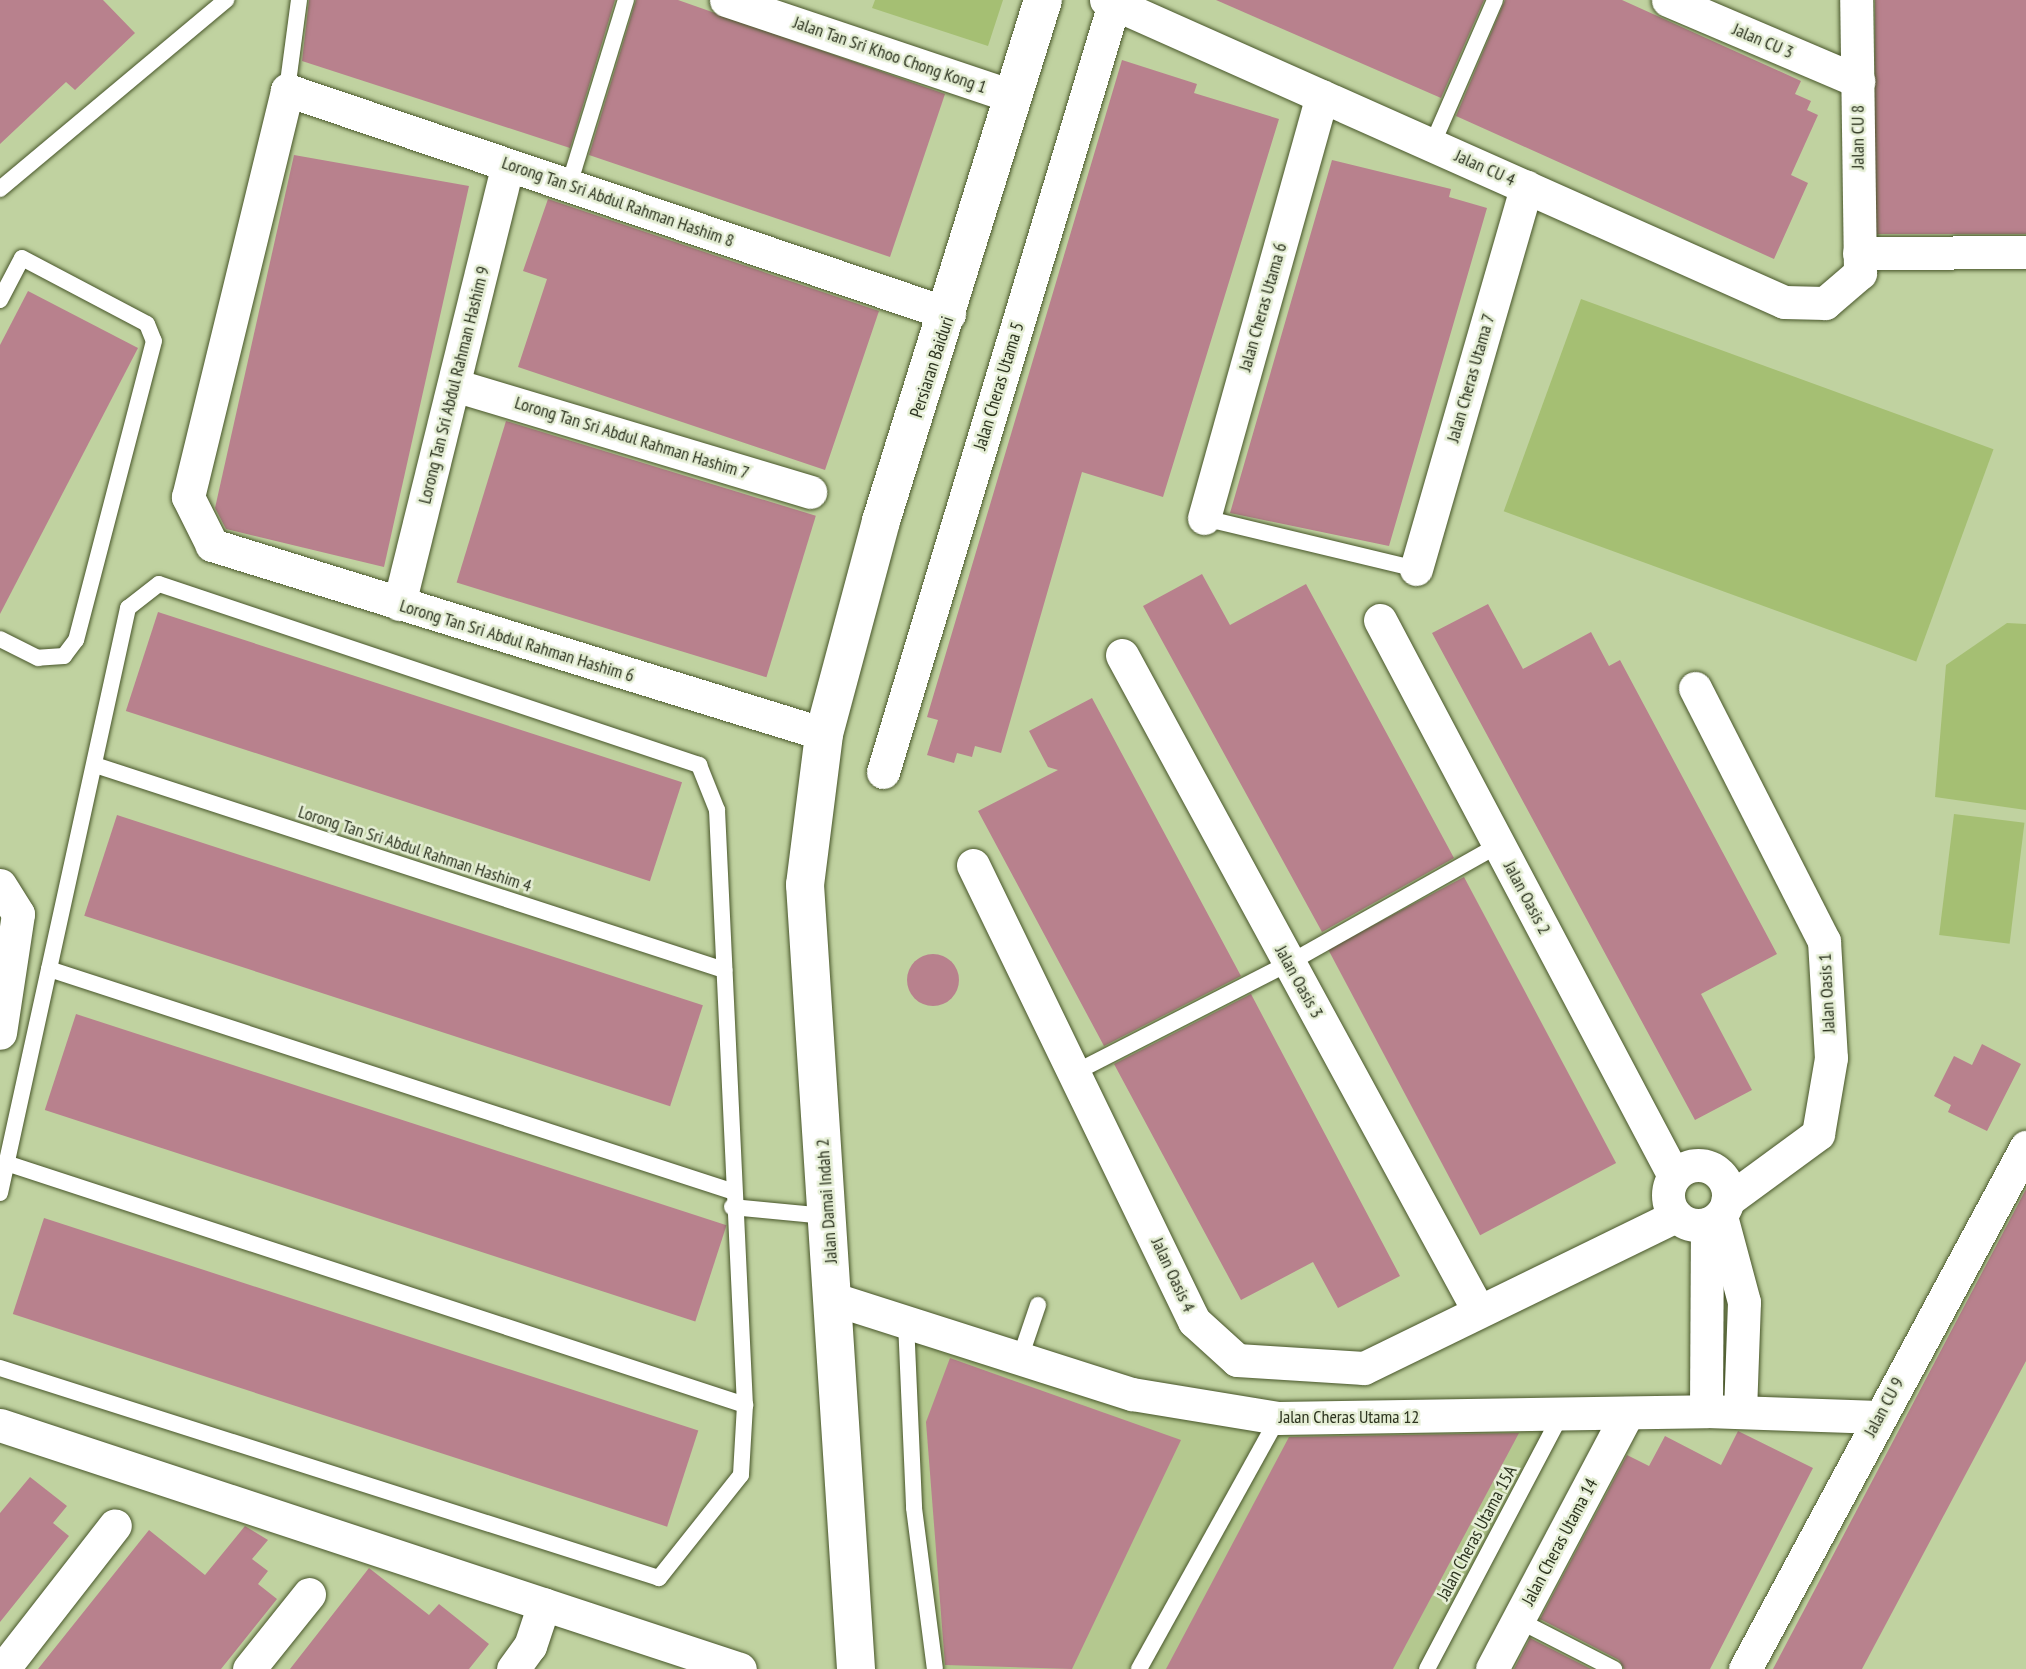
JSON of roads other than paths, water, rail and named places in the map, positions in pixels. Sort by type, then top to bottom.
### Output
[{"type":"street","name":"Jalan Tan Sri Khoo Chong Kong 1","points":[[726,0],[1014,97]]},
{"type":"street","name":"Persiaran Baiduri","points":[[824,734],[881,521],[949,314],[1043,0]]},
{"type":"street","name":"Jalan CU 3","points":[[1668,0],[1857,81]]},
{"type":"street","name":"Jalan CU 8","points":[[1856,0],[1859,263]]},
{"type":"street","name":"Jalan CU 4","points":[[1112,1],[1784,302],[1825,303],[1859,263]]},
{"type":"street","name":"Jalan Cheras Utama 5","points":[[883,772],[1112,1]]},
{"type":"street","name":"Lorong Tan Sri Abdul Rahman Hashim 8","points":[[287,90],[949,314]]},
{"type":"street","name":"Lorong Tan Sri Abdul Rahman Hashim 6","points":[[287,90],[188,497],[212,545],[824,734]]},
{"type":"street","name":"Jalan Cheras Utama 6","points":[[1204,518],[1322,96]]},
{"type":"street","name":"Lorong Tan Sri Abdul Rahman Hashim 9","points":[[399,604],[509,165]]},
{"type":"street","name":"Jalan Cheras Utama 7","points":[[1416,569],[1526,187]]},
{"type":"street","points":[[1859,263],[2026,252]]},
{"type":"street","name":"Lorong Tan Sri Abdul Rahman Hashim 7","points":[[454,385],[810,492]]},
{"type":"street","name":"Jalan Oasis 2","points":[[1380,620],[1674,1176]]},
{"type":"street","name":"Jalan Oasis 3","points":[[1122,655],[1477,1308]]},
{"type":"street","name":"Jalan Oasis 1","points":[[1695,688],[1824,941],[1831,1058],[1818,1134],[1719,1213]]},
{"type":"street","name":"Jalan Damai Indah 2","points":[[824,734],[805,885],[856,1669]]},
{"type":"street","name":"Jalan Oasis 4","points":[[973,865],[1078,1071],[1194,1321],[1237,1360],[1364,1368],[1477,1308],[1676,1216]]},
{"type":"street","points":[[0,885],[18,914],[0,1033]]},
{"type":"street","name":"Jalan CU 9","points":[[1745,1669],[2026,1147]]},
{"type":"street","points":[[1706,1411],[1719,1213],[1726,1184],[1703,1165],[1674,1176],[1668,1196],[1676,1216],[1719,1213]]},
{"type":"street","points":[[1719,1213],[1744,1302],[1740,1412]]},
{"type":"street","name":"Jalan Cheras Utama 12","points":[[834,1299],[1132,1394],[1278,1419],[1706,1411],[1879,1417]]},
{"type":"street","name":"Jalan Cheras Utama 14","points":[[1492,1669],[1627,1414]]},
{"type":"street","points":[[0,1425],[740,1669]]},
{"type":"street","points":[[3,1669],[115,1525]]},
{"type":"street","points":[[249,1669],[309,1594]]},
{"type":"street","points":[[513,1669],[530,1646],[544,1604]]},
{"type":"lane","points":[[0,189],[226,0]]},
{"type":"lane","points":[[287,90],[299,0]]},
{"type":"lane","points":[[569,186],[626,0]]},
{"type":"lane","points":[[1432,145],[1495,0]]},
{"type":"lane","points":[[0,300],[22,258],[147,324],[154,341],[76,640],[64,656],[38,658],[0,639]]},
{"type":"lane","points":[[1204,518],[1416,569]]},
{"type":"lane","points":[[0,1193],[128,608],[159,584],[699,765],[717,810],[732,1199],[745,1405],[741,1475],[659,1578],[0,1368]]},
{"type":"lane","name":"Lorong Tan Sri Abdul Rahman Hashim 4","points":[[95,765],[724,970]]},
{"type":"lane","points":[[1078,1071],[1289,963],[1499,845]]},
{"type":"lane","points":[[49,969],[732,1199],[828,1216]]},
{"type":"lane","points":[[6,1163],[745,1405]]},
{"type":"lane","points":[[1020,1359],[1038,1305]]},
{"type":"lane","points":[[906,1322],[914,1508],[935,1669]]},
{"type":"lane","name":"Jalan Cheras Utama 15A","points":[[1427,1669],[1561,1415]]},
{"type":"lane","points":[[1139,1669],[1278,1419]]},
{"type":"lane","points":[[1518,1620],[1614,1669]]}]
